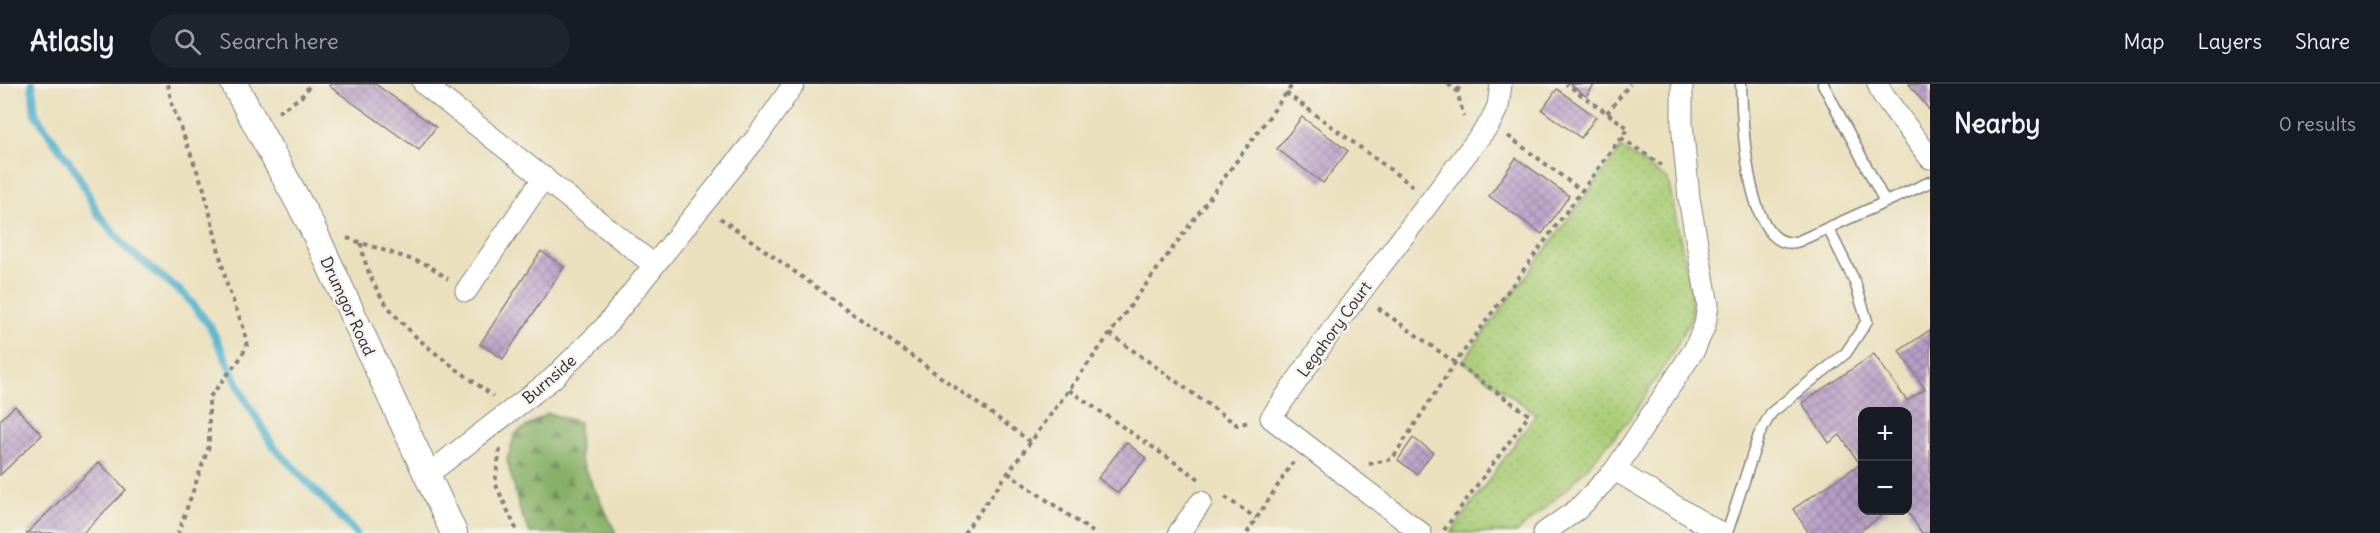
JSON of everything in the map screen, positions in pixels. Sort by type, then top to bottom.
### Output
[{"type":"street","name":"Drumgor Road","points":[[234,84],[310,225],[454,533]]},
{"type":"street","points":[[424,84],[654,265]]},
{"type":"street","name":"Burnside","points":[[427,475],[552,379],[604,328],[757,138],[794,84]]},
{"type":"street","name":"Legahory Court","points":[[1271,418],[1359,294],[1485,130],[1498,106],[1501,84]]},
{"type":"street","points":[[1544,533],[1578,509],[1615,470],[1694,350],[1705,325],[1708,305],[1688,182],[1682,123],[1682,84]]},
{"type":"street","points":[[1878,84],[1889,104],[1930,158]]},
{"type":"street","points":[[466,291],[544,177]]},
{"type":"street","points":[[1271,418],[1421,533]]},
{"type":"street","points":[[1615,470],[1720,533]]},
{"type":"street","points":[[1179,533],[1204,493]]},
{"type":"lane","points":[[1741,84],[1745,152],[1758,210],[1774,238],[1789,245],[1930,182]]},
{"type":"lane","points":[[1823,84],[1885,202]]},
{"type":"lane","points":[[1727,533],[1759,435],[1771,412],[1846,353],[1867,321],[1855,282],[1828,228]]},
{"type":"path","points":[[168,84],[172,105],[204,189],[227,285],[244,329],[247,346],[239,360],[208,398],[209,446],[178,533]]},
{"type":"path","points":[[256,126],[301,96],[311,84]]},
{"type":"path","points":[[964,533],[1293,84]]},
{"type":"path","points":[[1448,84],[1457,91],[1466,124],[1485,130],[1582,191]]},
{"type":"path","points":[[1457,91],[1462,84]]},
{"type":"path","points":[[1350,480],[1364,466],[1392,459],[1455,363],[1628,129],[1566,84]]},
{"type":"path","points":[[1607,113],[1630,84]]},
{"type":"path","points":[[1286,93],[1400,176],[1430,201]]},
{"type":"path","points":[[1621,138],[1688,182]]},
{"type":"path","points":[[723,220],[1031,442]]},
{"type":"path","points":[[310,225],[428,265],[466,291]]},
{"type":"path","points":[[362,243],[365,266],[381,298],[404,327],[512,411]]},
{"type":"path","points":[[1359,294],[1529,415],[1442,533]]},
{"type":"path","points":[[1110,334],[1237,425],[1271,418]]},
{"type":"path","points":[[1069,390],[1204,493]]},
{"type":"path","points":[[493,426],[502,443],[495,483],[518,533]]},
{"type":"path","points":[[1247,533],[1305,444]]},
{"type":"path","points":[[1008,473],[1094,533]]},
{"type":"path","points":[[1223,495],[1257,518]]},
{"type":"green space","points":[[1621,148],[1668,180],[1691,291],[1692,314],[1675,349],[1630,419],[1570,486],[1516,533],[1451,533],[1536,414],[1463,361]]},
{"type":"green space","points":[[548,413],[579,422],[580,459],[616,533],[530,533],[520,511],[507,460],[515,434]]},
{"type":"building","points":[[330,84],[375,84],[436,127],[419,150],[329,86]]},
{"type":"building","points":[[1570,84],[1595,84],[1586,96]]},
{"type":"building","points":[[1909,84],[1930,84],[1930,111]]},
{"type":"building","points":[[1557,89],[1596,117],[1581,138],[1542,110]]},
{"type":"building","points":[[1302,117],[1348,151],[1323,183],[1277,149]]},
{"type":"building","points":[[1516,158],[1569,196],[1542,234],[1489,196]]},
{"type":"building","points":[[541,251],[564,267],[503,359],[480,344]]},
{"type":"building","points":[[1930,330],[1930,533],[1922,533],[1910,515],[1912,515],[1912,407],[1858,407],[1858,461],[1840,435],[1829,443],[1802,403],[1874,354],[1907,401],[1925,389],[1899,351]]},
{"type":"building","points":[[15,406],[42,435],[0,475],[0,420]]},
{"type":"building","points":[[1413,438],[1433,452],[1417,474],[1398,460]]},
{"type":"building","points":[[1126,442],[1146,458],[1118,493],[1098,478]]},
{"type":"building","points":[[99,462],[126,490],[83,533],[27,533]]},
{"type":"building","points":[[1858,465],[1858,515],[1883,515],[1857,533],[1809,533],[1793,509]]},
{"type":"waterway","points":[[32,84],[35,114],[77,173],[98,214],[127,249],[185,295],[210,326],[245,399],[273,446],[356,533]]}]
